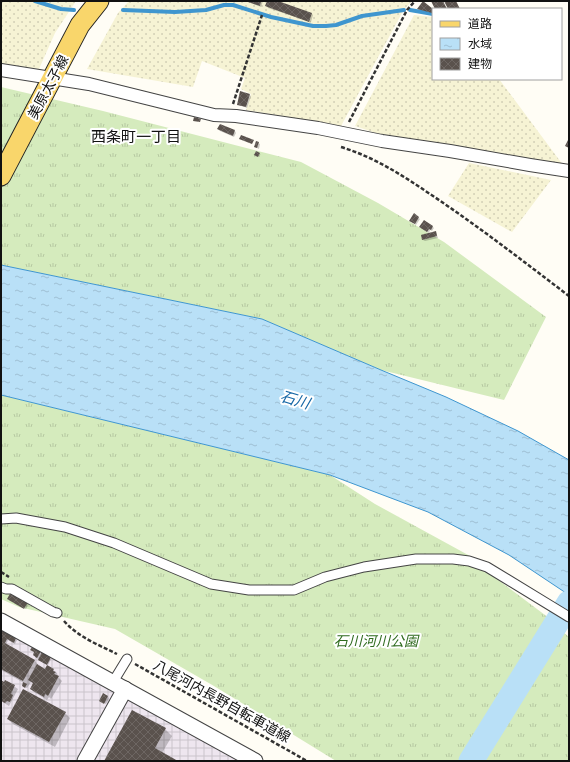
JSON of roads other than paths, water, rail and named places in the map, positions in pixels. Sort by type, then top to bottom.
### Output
[{"type":"main road","name":"美原太子線","points":[[1,176],[51,84],[80,25],[99,1]]},
{"type":"street","points":[[1,70],[51,84],[89,84],[214,116],[236,116],[450,151],[530,166],[569,171]]},
{"type":"street","points":[[1,519],[16,518],[65,527],[114,543],[211,584],[249,590],[294,590],[325,577],[364,567],[416,559],[453,559],[469,561],[487,567],[569,617]]},
{"type":"street","points":[[1,587],[12,589],[57,613]]},
{"type":"street","points":[[1,621],[255,761]]},
{"type":"street","points":[[85,761],[119,686],[127,659]]},
{"type":"water","name":"石川","points":[[1,265],[262,319],[446,397],[518,431],[569,460],[569,595],[509,555],[428,512],[330,475],[1,395]]},
{"type":"waterway","points":[[35,1],[61,9],[74,10]]},
{"type":"waterway","points":[[123,10],[175,12],[206,10],[224,5],[233,5],[271,17],[313,26],[336,25],[362,16],[404,10]]},
{"type":"waterway","points":[[410,10],[432,14]]},
{"type":"waterway","points":[[471,761],[569,603]]},
{"type":"district","name":"西条町一丁目","points":[[136,137]]},
{"type":"park label","name":"石川河川公園","points":[[376,641]]}]
